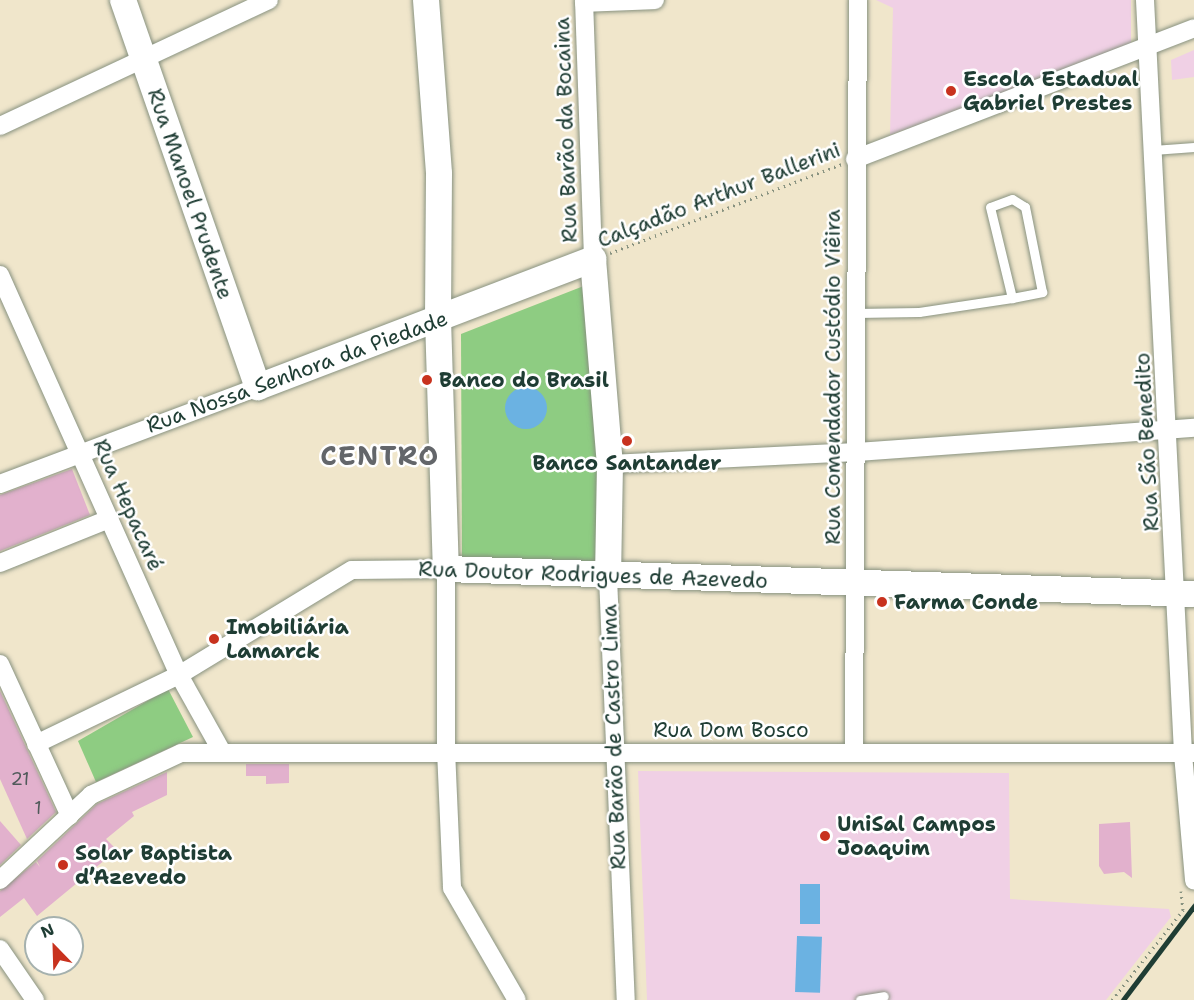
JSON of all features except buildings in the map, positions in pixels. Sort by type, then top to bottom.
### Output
[{"type":"street","name":"Rua Manoel Prudente","points":[[123,0],[258,387]]},
{"type":"street","points":[[0,126],[269,0]]},
{"type":"street","points":[[426,0],[439,174],[438,320],[446,568],[446,750],[452,888],[517,1000]]},
{"type":"street","points":[[584,1],[655,0]]},
{"type":"street","name":"Rua Comendador Custódio Viêira","points":[[854,753],[857,452],[855,159],[858,0]]},
{"type":"street","name":"Rua São Benedito","points":[[1145,0],[1169,429],[1185,594],[1188,754],[1187,885]]},
{"type":"street","name":"Rua Barão da Bocaina","points":[[584,1],[593,259]]},
{"type":"street","points":[[855,159],[1194,28]]},
{"type":"street","name":"Rua Nossa Senhora da Piedade","points":[[0,484],[80,452],[438,320],[593,259]]},
{"type":"street","name":"Rua Barão de Castro Lima","points":[[593,259],[610,464],[608,577],[626,1000]]},
{"type":"street","name":"Rua Hepacaré","points":[[0,275],[179,675],[221,750]]},
{"type":"street","points":[[610,464],[857,452],[1194,428]]},
{"type":"street","points":[[0,563],[109,519]]},
{"type":"street","name":"Rua Doutor Rodrigues de Azevedo","points":[[36,744],[179,675],[352,570],[446,568],[608,577],[1185,594]]},
{"type":"street","points":[[0,663],[70,816]]},
{"type":"street","name":"Rua Dom Bosco","points":[[0,880],[91,795],[181,753],[221,750],[446,750],[1188,754]]},
{"type":"street","points":[[0,949],[35,1000]]},
{"type":"lane","points":[[1153,150],[1194,147]]},
{"type":"lane","points":[[856,313],[919,312],[1012,297],[1042,292],[1025,207],[1012,199],[990,207],[1012,297]]},
{"type":"lane","points":[[860,1000],[884,996]]},
{"type":"path","name":"Calçadão Arthur Ballerini","points":[[593,259],[855,159]]},
{"type":"path","points":[[1112,1000],[1183,910],[1187,885]]},
{"type":"shaded area","name":"Escola Estadual Gabriel Prestes","points":[[876,0],[1131,0],[1131,47],[890,135],[893,8]]},
{"type":"shaded area","points":[[1194,50],[1194,77],[1172,80],[1171,60]]},
{"type":"shaded area","name":"UniSal Campos Joaquim","points":[[638,771],[1009,773],[1010,899],[1169,909],[1171,917],[1106,1000],[647,1000]]},
{"type":"green space","points":[[594,282],[600,466],[599,570],[462,566],[461,334]]},
{"type":"green space","points":[[168,689],[193,737],[96,782],[78,741]]},
{"type":"water","points":[[526,387],[541,393],[547,408],[541,423],[526,429],[511,423],[505,408],[511,393]]},
{"type":"water","points":[[800,884],[820,884],[820,924],[800,924]]},
{"type":"water","points":[[797,936],[822,937],[820,993],[795,992]]},
{"type":"railway","points":[[1123,1000],[1194,906]]},
{"type":"place","name":"Escola Estadual Gabriel Prestes","points":[[951,91]]},
{"type":"place","name":"Banco do Brasil","points":[[427,380]]},
{"type":"place","name":"Banco Santander","points":[[627,441]]},
{"type":"place","name":"Farma Conde","points":[[882,602]]},
{"type":"place","name":"Imobiliária Lamarck","points":[[214,639]]},
{"type":"place","name":"UniSal Campos Joaquim","points":[[825,836]]},
{"type":"place","name":"Solar Baptista d’Azevedo","points":[[63,865]]},
{"type":"district","name":"CENTRO","points":[[380,456]]}]
